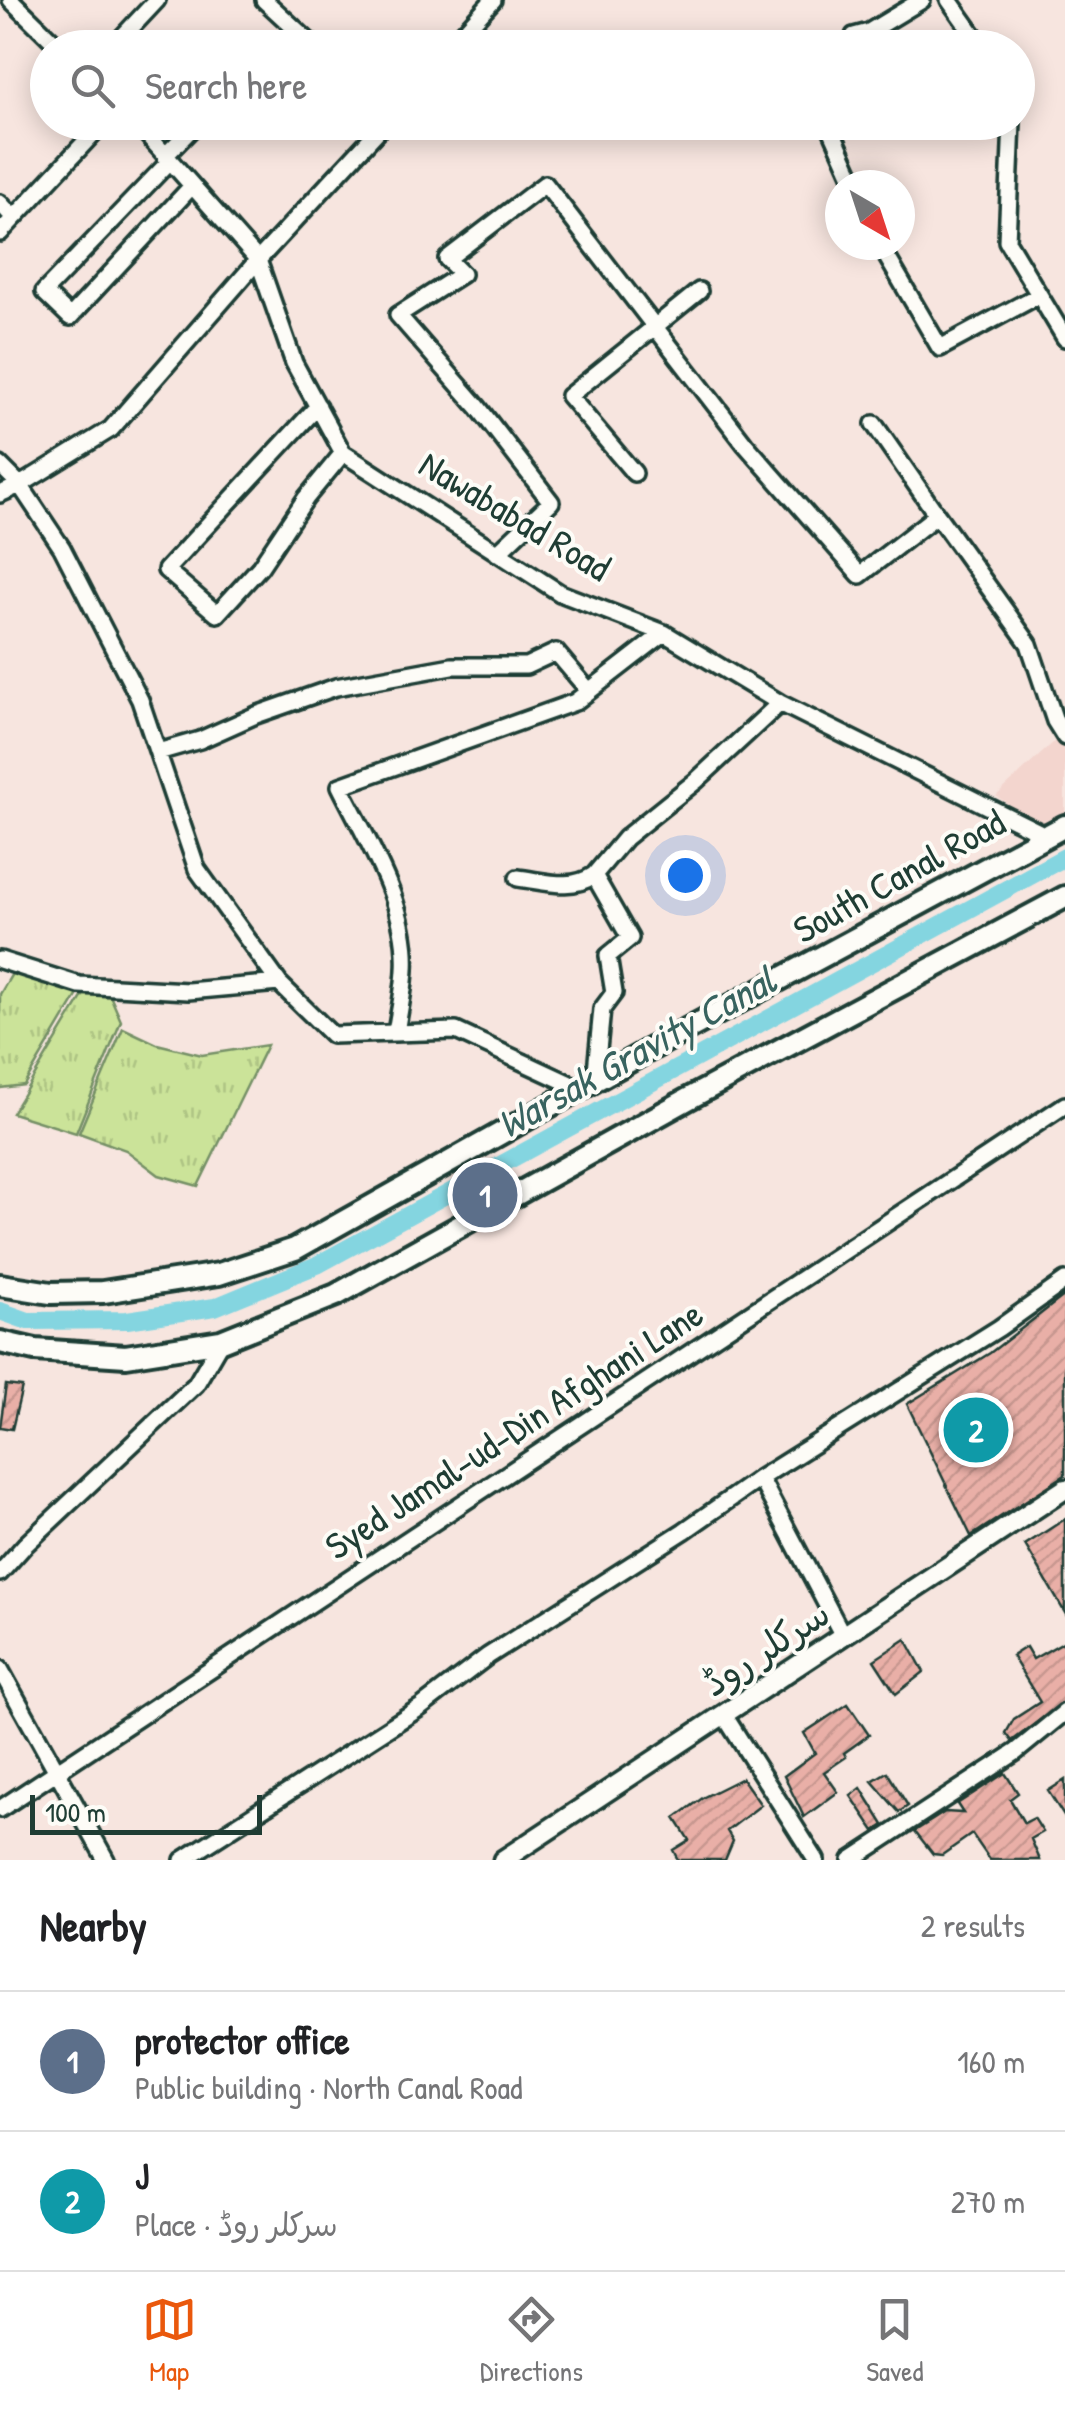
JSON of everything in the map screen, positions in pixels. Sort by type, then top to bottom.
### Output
[{"type":"main road","name":"South Canal Road","points":[[0,1285],[51,1293],[103,1292],[219,1274],[296,1250],[588,1085],[990,869],[1058,839]]},
{"type":"main road","points":[[0,1342],[35,1350],[126,1356],[222,1341],[336,1296],[688,1099],[1065,897]]},
{"type":"street","points":[[11,0],[42,30]]},
{"type":"street","points":[[129,30],[158,0]]},
{"type":"street","points":[[264,0],[296,30]]},
{"type":"street","points":[[466,30],[493,0]]},
{"type":"street","points":[[872,30],[922,0]]},
{"type":"street","points":[[949,0],[970,30]]},
{"type":"street","points":[[0,233],[87,140]]},
{"type":"street","name":"Nawababad Road","points":[[151,140],[258,260],[294,363],[344,453],[560,593],[664,633],[780,703],[1058,839]]},
{"type":"street","points":[[183,140],[44,292],[70,316],[191,187]]},
{"type":"street","points":[[0,494],[111,429],[258,260],[369,140]]},
{"type":"street","points":[[836,140],[849,170]]},
{"type":"street","points":[[1011,140],[1007,240],[1065,338]]},
{"type":"street","points":[[497,552],[551,502],[478,406],[398,315],[462,274],[447,259],[544,184],[745,444],[860,574],[938,515]]},
{"type":"street","points":[[0,203],[14,218]]},
{"type":"street","points":[[889,260],[940,348],[1040,295]]},
{"type":"street","points":[[634,473],[569,396],[699,291]]},
{"type":"street","points":[[318,406],[166,570],[218,614],[260,567],[306,498],[344,453]]},
{"type":"street","points":[[874,424],[1029,644],[1065,737]]},
{"type":"street","points":[[0,465],[20,485],[62,548],[140,700],[198,869],[279,983],[332,1035],[456,1031],[588,1085],[602,1009],[614,993],[608,956],[630,938],[594,874]]},
{"type":"street","points":[[396,1033],[405,968],[402,928],[386,879],[340,786],[575,702],[664,633]]},
{"type":"street","points":[[158,752],[200,740],[256,714],[336,687],[452,666],[526,666],[556,652],[589,691]]},
{"type":"street","points":[[518,878],[581,884],[625,838],[696,781],[780,703]]},
{"type":"street","points":[[0,960],[79,985],[188,992],[279,983]]},
{"type":"street","name":"Syed Jamal-ud-Din Afghani Lane","points":[[0,1810],[1065,1105]]},
{"type":"street","points":[[183,1860],[421,1706],[488,1656],[1065,1282]]},
{"type":"street","points":[[0,1573],[25,1544],[196,1384],[222,1341]]},
{"type":"street","points":[[760,1478],[843,1636]]},
{"type":"street","name":"سرکلر روڈ","points":[[502,1860],[1065,1489]]},
{"type":"street","points":[[0,1670],[106,1860]]},
{"type":"street","points":[[851,1860],[1016,1752],[1065,1712]]},
{"type":"street","points":[[724,1715],[816,1860]]},
{"type":"shaded area","points":[[1057,739],[1065,751],[1065,822],[1047,830],[996,796]]},
{"type":"green space","points":[[13,972],[80,991],[24,1085],[0,1088],[0,994]]},
{"type":"green space","points":[[109,993],[121,1021],[76,1133],[12,1113],[84,994]]},
{"type":"green space","points":[[123,1028],[157,1044],[202,1055],[267,1045],[198,1186],[159,1175],[126,1150],[79,1133]]},
{"type":"building","points":[[1065,1295],[1065,1475],[971,1536],[907,1404],[990,1353]]},
{"type":"building","points":[[6,1385],[22,1387],[12,1429],[0,1427]]},
{"type":"building","points":[[1065,1519],[1065,1613],[1025,1545]]},
{"type":"building","points":[[906,1639],[924,1672],[896,1694],[874,1660]]},
{"type":"building","points":[[1065,1641],[1065,1701],[1012,1741],[1006,1733],[1014,1719],[1040,1702],[1012,1656],[1026,1647],[1033,1659]]},
{"type":"building","points":[[848,1704],[869,1735],[824,1772],[838,1792],[804,1817],[784,1776],[815,1753],[804,1733]]},
{"type":"building","points":[[887,1772],[908,1806],[899,1812],[872,1781]]},
{"type":"building","points":[[1005,1773],[1018,1793],[1010,1799],[1024,1823],[1034,1818],[1043,1832],[1031,1839],[1040,1860],[990,1860],[972,1834],[942,1855],[933,1854],[915,1831],[945,1812],[963,1813],[957,1804]]},
{"type":"building","points":[[742,1778],[761,1805],[727,1831],[733,1841],[725,1860],[678,1860],[673,1850],[689,1840],[675,1818],[704,1797]]},
{"type":"building","points":[[1065,1780],[1065,1818],[1048,1791]]},
{"type":"building","points":[[861,1788],[884,1825],[875,1831],[851,1796]]},
{"type":"waterway","name":"Warsak Gravity Canal","points":[[0,1311],[28,1321],[127,1320],[215,1307],[317,1265],[1065,857]]},
{"type":"place","name":"protector office","points":[[485,1195]]},
{"type":"place","name":"J","points":[[976,1430]]}]
